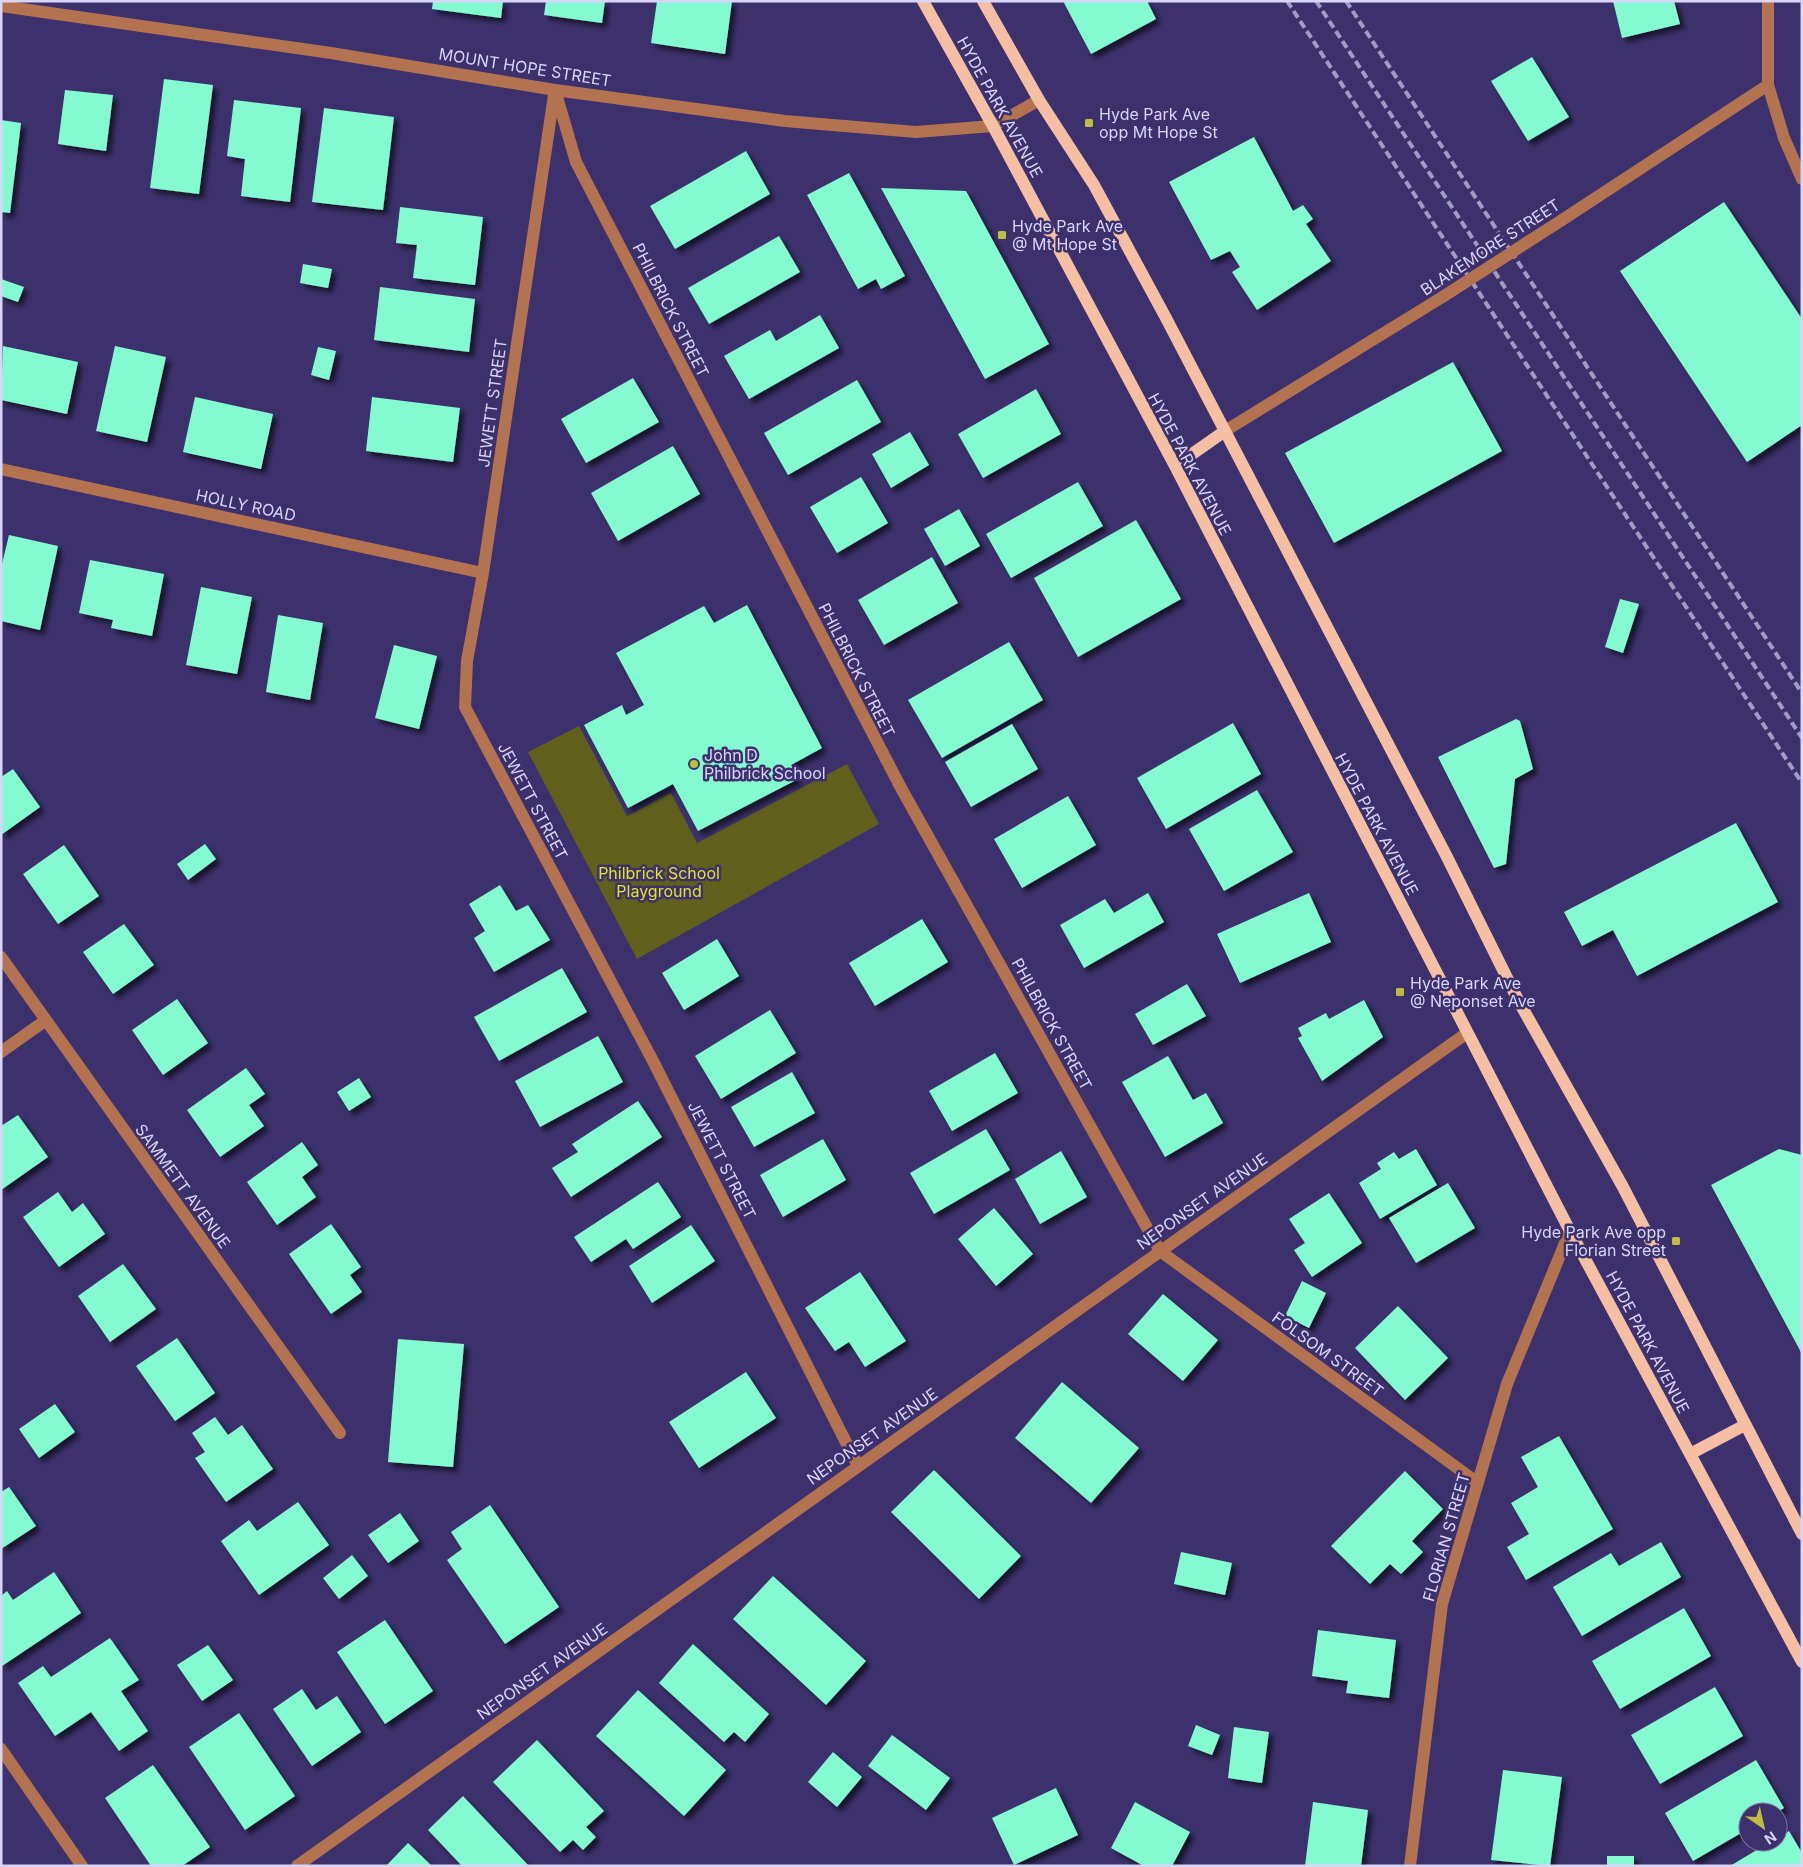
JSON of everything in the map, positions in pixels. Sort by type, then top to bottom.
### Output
[{"type":"main road","name":"HYDE PARK AVENUE","points":[[923,1],[993,126],[1174,466],[1570,1231],[1802,1662]]},
{"type":"main road","points":[[983,1],[1039,100],[1094,185],[1225,430],[1447,857],[1518,1000],[1623,1187],[1802,1534]]},
{"type":"main road","points":[[1174,466],[1225,430]]},
{"type":"main road","points":[[1690,1454],[1745,1425]]},
{"type":"street","points":[[1768,1],[1768,85],[1784,138],[1802,179]]},
{"type":"street","name":"MOUNT HOPE STREET","points":[[1,6],[331,53],[555,90],[785,120],[916,132],[993,126],[1039,100]]},
{"type":"street","name":"BLAKEMORE STREET","points":[[1225,430],[1444,296],[1768,85]]},
{"type":"street","name":"JEWETT STREET","points":[[555,90],[483,573],[467,661],[465,707],[654,1061],[858,1466]]},
{"type":"street","name":"PHILBRICK STREET","points":[[555,90],[576,162],[887,762],[1160,1251]]},
{"type":"street","name":"HOLLY ROAD","points":[[1,469],[483,573]]},
{"type":"street","name":"SAMMETT AVENUE","points":[[1,957],[340,1433]]},
{"type":"street","points":[[1,1052],[46,1020]]},
{"type":"street","name":"NEPONSET AVENUE","points":[[297,1866],[1467,1033]]},
{"type":"street","name":"FLORIAN STREET","points":[[1410,1866],[1442,1604],[1507,1384],[1570,1231]]},
{"type":"street","name":"FOLSOM STREET","points":[[1160,1251],[1478,1483]]},
{"type":"street","points":[[1,1749],[82,1866]]},
{"type":"green space","name":"Philbrick School Playground","points":[[579,726],[627,816],[671,793],[697,843],[847,764],[879,824],[637,959],[528,752]]},
{"type":"building","points":[[433,1],[503,1],[501,18],[432,9]]},
{"type":"building","points":[[546,1],[605,1],[602,23],[544,15]]},
{"type":"building","points":[[657,1],[732,1],[725,54],[651,43]]},
{"type":"building","points":[[1063,1],[1147,1],[1156,19],[1091,54]]},
{"type":"building","points":[[1613,1],[1674,1],[1680,24],[1622,38]]},
{"type":"building","points":[[1532,57],[1569,117],[1528,141],[1491,81]]},
{"type":"building","points":[[164,79],[213,85],[199,194],[150,188]]},
{"type":"building","points":[[65,90],[113,95],[106,151],[58,144]]},
{"type":"building","points":[[234,100],[301,108],[290,202],[241,196],[245,159],[227,156]]},
{"type":"building","points":[[324,108],[394,117],[383,210],[312,202]]},
{"type":"building","points":[[1,120],[21,123],[10,213],[1,212]]},
{"type":"building","points":[[1254,137],[1293,211],[1303,205],[1313,219],[1306,224],[1331,261],[1257,310],[1232,272],[1240,267],[1230,251],[1211,260],[1169,182]]},
{"type":"building","points":[[746,151],[770,194],[675,249],[650,206]]},
{"type":"building","points":[[849,173],[905,276],[881,289],[876,279],[858,289],[807,195]]},
{"type":"building","points":[[881,188],[966,191],[1049,344],[985,379]]},
{"type":"building","points":[[1724,202],[1802,319],[1802,425],[1747,462],[1620,271]]},
{"type":"building","points":[[400,207],[483,217],[475,285],[413,278],[417,245],[396,243]]},
{"type":"building","points":[[779,236],[800,272],[709,324],[688,288]]},
{"type":"building","points":[[303,264],[332,269],[328,288],[300,283]]},
{"type":"building","points":[[1,279],[24,287],[18,302],[1,296]]},
{"type":"building","points":[[380,287],[475,299],[469,352],[374,340]]},
{"type":"building","points":[[820,315],[839,348],[749,399],[724,356],[770,330],[776,341]]},
{"type":"building","points":[[3,346],[78,362],[67,414],[1,400]]},
{"type":"building","points":[[115,346],[166,357],[147,442],[96,431]]},
{"type":"building","points":[[318,347],[336,351],[329,380],[311,375]]},
{"type":"building","points":[[1453,362],[1502,451],[1334,543],[1285,453]]},
{"type":"building","points":[[633,378],[659,422],[586,463],[561,419]]},
{"type":"building","points":[[857,380],[881,422],[788,475],[764,433]]},
{"type":"building","points":[[1036,389],[1061,434],[983,478],[958,434]]},
{"type":"building","points":[[195,397],[273,414],[261,469],[183,452]]},
{"type":"building","points":[[372,397],[460,408],[453,462],[366,451]]},
{"type":"building","points":[[910,432],[929,465],[891,488],[872,454]]},
{"type":"building","points":[[673,446],[700,494],[618,541],[591,493]]},
{"type":"building","points":[[861,477],[888,523],[837,553],[810,507]]},
{"type":"building","points":[[1078,482],[1103,526],[1011,578],[986,534]]},
{"type":"building","points":[[959,509],[980,546],[945,566],[924,529]]},
{"type":"building","points":[[1136,520],[1181,599],[1078,657],[1034,578]]},
{"type":"building","points":[[9,535],[58,546],[40,630],[1,621],[1,568]]},
{"type":"building","points":[[932,557],[958,603],[884,645],[858,600]]},
{"type":"building","points":[[90,560],[164,574],[152,636],[111,628],[113,620],[79,613]]},
{"type":"building","points":[[201,587],[252,597],[237,674],[186,665]]},
{"type":"building","points":[[1620,599],[1639,604],[1623,653],[1605,647]]},
{"type":"building","points":[[747,605],[822,748],[791,765],[798,779],[698,831],[673,784],[628,808],[584,725],[622,705],[626,715],[644,705],[616,653],[704,606],[714,623]]},
{"type":"building","points":[[278,615],[323,623],[310,700],[266,692]]},
{"type":"building","points":[[1009,642],[1043,700],[942,758],[908,700]]},
{"type":"building","points":[[394,645],[437,656],[419,729],[375,718]]},
{"type":"building","points":[[1516,719],[1520,721],[1533,769],[1515,779],[1506,864],[1494,868],[1438,757]]},
{"type":"building","points":[[1233,723],[1261,774],[1166,829],[1137,778]]},
{"type":"building","points":[[1012,724],[1038,769],[971,807],[945,762]]},
{"type":"building","points":[[13,769],[40,807],[1,835],[1,777]]},
{"type":"building","points":[[1257,790],[1293,852],[1224,891],[1189,829]]},
{"type":"building","points":[[1068,796],[1096,845],[1022,888],[994,839]]},
{"type":"building","points":[[1736,823],[1778,902],[1637,976],[1613,930],[1582,946],[1564,912]]},
{"type":"building","points":[[205,844],[216,859],[188,880],[177,864]]},
{"type":"building","points":[[64,845],[99,896],[58,924],[23,874]]},
{"type":"building","points":[[500,885],[516,911],[528,905],[550,940],[494,972],[474,938],[485,931],[469,904]]},
{"type":"building","points":[[1148,893],[1164,922],[1084,968],[1060,925],[1105,899],[1114,913]]},
{"type":"building","points":[[1309,893],[1331,942],[1240,983],[1217,934]]},
{"type":"building","points":[[922,919],[948,962],[875,1006],[849,963]]},
{"type":"building","points":[[124,924],[154,965],[113,994],[83,952]]},
{"type":"building","points":[[717,939],[739,976],[684,1010],[662,973]]},
{"type":"building","points":[[562,968],[587,1012],[499,1061],[474,1017]]},
{"type":"building","points":[[1187,984],[1206,1016],[1153,1045],[1135,1014]]},
{"type":"building","points":[[177,999],[208,1043],[163,1075],[132,1030]]},
{"type":"building","points":[[1364,1000],[1383,1037],[1322,1081],[1298,1038],[1302,1036],[1298,1028],[1326,1013],[1329,1019]]},
{"type":"building","points":[[770,1010],[796,1053],[721,1099],[695,1056]]},
{"type":"building","points":[[598,1036],[623,1082],[540,1127],[515,1081]]},
{"type":"building","points":[[995,1053],[1018,1093],[952,1131],[929,1091]]},
{"type":"building","points":[[1168,1056],[1193,1100],[1206,1093],[1223,1123],[1165,1157],[1122,1082]]},
{"type":"building","points":[[246,1068],[265,1094],[249,1105],[264,1126],[220,1157],[187,1110]]},
{"type":"building","points":[[792,1072],[815,1113],[754,1147],[731,1107]]},
{"type":"building","points":[[359,1078],[371,1097],[349,1111],[337,1092]]},
{"type":"building","points":[[638,1101],[662,1137],[571,1197],[552,1168],[578,1152],[572,1144]]},
{"type":"building","points":[[18,1115],[48,1157],[1,1190],[1,1126]]},
{"type":"building","points":[[986,1129],[1010,1170],[934,1214],[910,1173]]},
{"type":"building","points":[[823,1139],[846,1180],[783,1217],[760,1175]]},
{"type":"building","points":[[302,1142],[318,1165],[302,1177],[316,1197],[277,1225],[247,1182]]},
{"type":"building","points":[[1416,1149],[1437,1185],[1380,1219],[1359,1183],[1381,1169],[1377,1163],[1394,1152],[1399,1159]]},
{"type":"building","points":[[1779,1149],[1802,1155],[1802,1354],[1711,1185]]},
{"type":"building","points":[[1061,1151],[1087,1197],[1040,1224],[1015,1179]]},
{"type":"building","points":[[658,1182],[681,1217],[633,1249],[626,1239],[591,1262],[574,1237]]},
{"type":"building","points":[[1448,1183],[1475,1228],[1416,1263],[1389,1218]]},
{"type":"building","points":[[58,1192],[72,1212],[83,1203],[105,1234],[59,1267],[23,1217]]},
{"type":"building","points":[[1329,1193],[1362,1243],[1312,1277],[1294,1250],[1305,1243],[1289,1219]]},
{"type":"building","points":[[994,1208],[1033,1254],[996,1286],[958,1239]]},
{"type":"building","points":[[331,1224],[361,1267],[350,1275],[362,1292],[331,1314],[289,1254]]},
{"type":"building","points":[[691,1225],[715,1261],[652,1303],[629,1266]]},
{"type":"building","points":[[123,1264],[156,1309],[110,1342],[78,1296]]},
{"type":"building","points":[[860,1272],[906,1341],[865,1367],[849,1342],[835,1351],[805,1308]]},
{"type":"building","points":[[1302,1281],[1326,1293],[1309,1328],[1285,1316]]},
{"type":"building","points":[[1163,1294],[1218,1340],[1183,1381],[1128,1334]]},
{"type":"building","points":[[1398,1306],[1448,1358],[1405,1400],[1355,1348]]},
{"type":"building","points":[[177,1338],[215,1393],[175,1421],[136,1366]]},
{"type":"building","points":[[398,1339],[464,1344],[453,1467],[388,1462]]},
{"type":"building","points":[[746,1372],[776,1418],[699,1468],[669,1422]]},
{"type":"building","points":[[1062,1382],[1139,1448],[1091,1503],[1015,1438]]},
{"type":"building","points":[[55,1404],[75,1432],[39,1458],[19,1429]]},
{"type":"building","points":[[215,1417],[228,1435],[242,1425],[273,1469],[226,1502],[195,1458],[205,1452],[192,1433]]},
{"type":"building","points":[[1559,1436],[1613,1529],[1526,1580],[1507,1547],[1529,1534],[1511,1503],[1538,1487],[1521,1457]]},
{"type":"building","points":[[934,1470],[1021,1556],[979,1599],[891,1512]]},
{"type":"building","points":[[1405,1471],[1443,1509],[1412,1541],[1423,1552],[1401,1574],[1390,1564],[1370,1584],[1331,1546]]},
{"type":"building","points":[[9,1487],[36,1526],[1,1549],[1,1492]]},
{"type":"building","points":[[298,1502],[329,1545],[259,1595],[221,1541],[249,1520],[257,1531]]},
{"type":"building","points":[[490,1505],[559,1607],[505,1644],[447,1560],[462,1549],[451,1532]]},
{"type":"building","points":[[400,1513],[419,1541],[388,1563],[368,1535]]},
{"type":"building","points":[[1661,1542],[1681,1577],[1582,1636],[1553,1587],[1611,1553],[1619,1566]]},
{"type":"building","points":[[1181,1552],[1232,1563],[1225,1595],[1174,1584]]},
{"type":"building","points":[[352,1555],[368,1576],[339,1599],[323,1578]]},
{"type":"building","points":[[54,1572],[81,1613],[2,1666],[1,1596],[7,1591],[13,1600]]},
{"type":"building","points":[[773,1576],[866,1661],[826,1705],[733,1619]]},
{"type":"building","points":[[1684,1608],[1711,1656],[1620,1709],[1592,1661]]},
{"type":"building","points":[[385,1620],[433,1691],[385,1724],[337,1652]]},
{"type":"building","points":[[1318,1630],[1396,1640],[1389,1698],[1346,1693],[1348,1681],[1312,1676]]},
{"type":"building","points":[[110,1638],[139,1680],[121,1691],[148,1731],[119,1751],[91,1712],[55,1736],[18,1683],[43,1666],[51,1677]]},
{"type":"building","points":[[693,1644],[769,1714],[745,1742],[734,1732],[724,1742],[659,1683]]},
{"type":"building","points":[[208,1645],[233,1680],[202,1701],[177,1665]]},
{"type":"building","points":[[1715,1687],[1743,1736],[1660,1784],[1631,1735]]},
{"type":"building","points":[[302,1689],[316,1710],[337,1696],[361,1732],[312,1766],[273,1709]]},
{"type":"building","points":[[638,1690],[726,1770],[684,1816],[596,1736]]},
{"type":"building","points":[[239,1713],[295,1796],[245,1830],[189,1747]]},
{"type":"building","points":[[1196,1725],[1220,1735],[1212,1755],[1188,1746]]},
{"type":"building","points":[[1234,1727],[1269,1732],[1262,1783],[1228,1778]]},
{"type":"building","points":[[892,1735],[950,1778],[926,1810],[868,1766]]},
{"type":"building","points":[[537,1740],[604,1811],[586,1827],[596,1837],[583,1850],[573,1840],[560,1852],[493,1782]]},
{"type":"building","points":[[833,1752],[862,1777],[837,1807],[808,1782]]},
{"type":"building","points":[[1756,1760],[1780,1802],[1738,1802],[1738,1835],[1693,1861],[1665,1813]]},
{"type":"building","points":[[153,1765],[210,1847],[182,1866],[151,1866],[105,1798]]},
{"type":"building","points":[[1503,1770],[1562,1777],[1550,1866],[1491,1860]]},
{"type":"building","points":[[1056,1788],[1078,1835],[1014,1865],[992,1818]]},
{"type":"building","points":[[463,1796],[529,1866],[462,1866],[428,1830]]},
{"type":"building","points":[[1135,1802],[1190,1832],[1172,1866],[1144,1866],[1111,1848]]},
{"type":"building","points":[[1313,1802],[1368,1810],[1361,1866],[1305,1866]]},
{"type":"building","points":[[1788,1832],[1802,1853],[1802,1866],[1730,1866],[1753,1852],[1788,1852]]},
{"type":"building","points":[[408,1843],[432,1866],[386,1866]]},
{"type":"building","points":[[1607,1856],[1634,1856],[1634,1866],[1607,1866]]},
{"type":"railway","points":[[1287,1],[1802,783]]},
{"type":"railway","points":[[1316,1],[1802,738]]},
{"type":"railway","points":[[1346,1],[1802,693]]},
{"type":"place","name":"Hyde Park Ave opp Mt Hope St","points":[[1089,123]]},
{"type":"place","name":"Hyde Park Ave @ Mt Hope St","points":[[1002,235]]},
{"type":"place","name":"John D Philbrick School","points":[[694,764]]},
{"type":"place","name":"Hyde Park Ave @ Neponset Ave","points":[[1400,992]]},
{"type":"place","name":"Hyde Park Ave opp Florian Street","points":[[1676,1241]]}]
